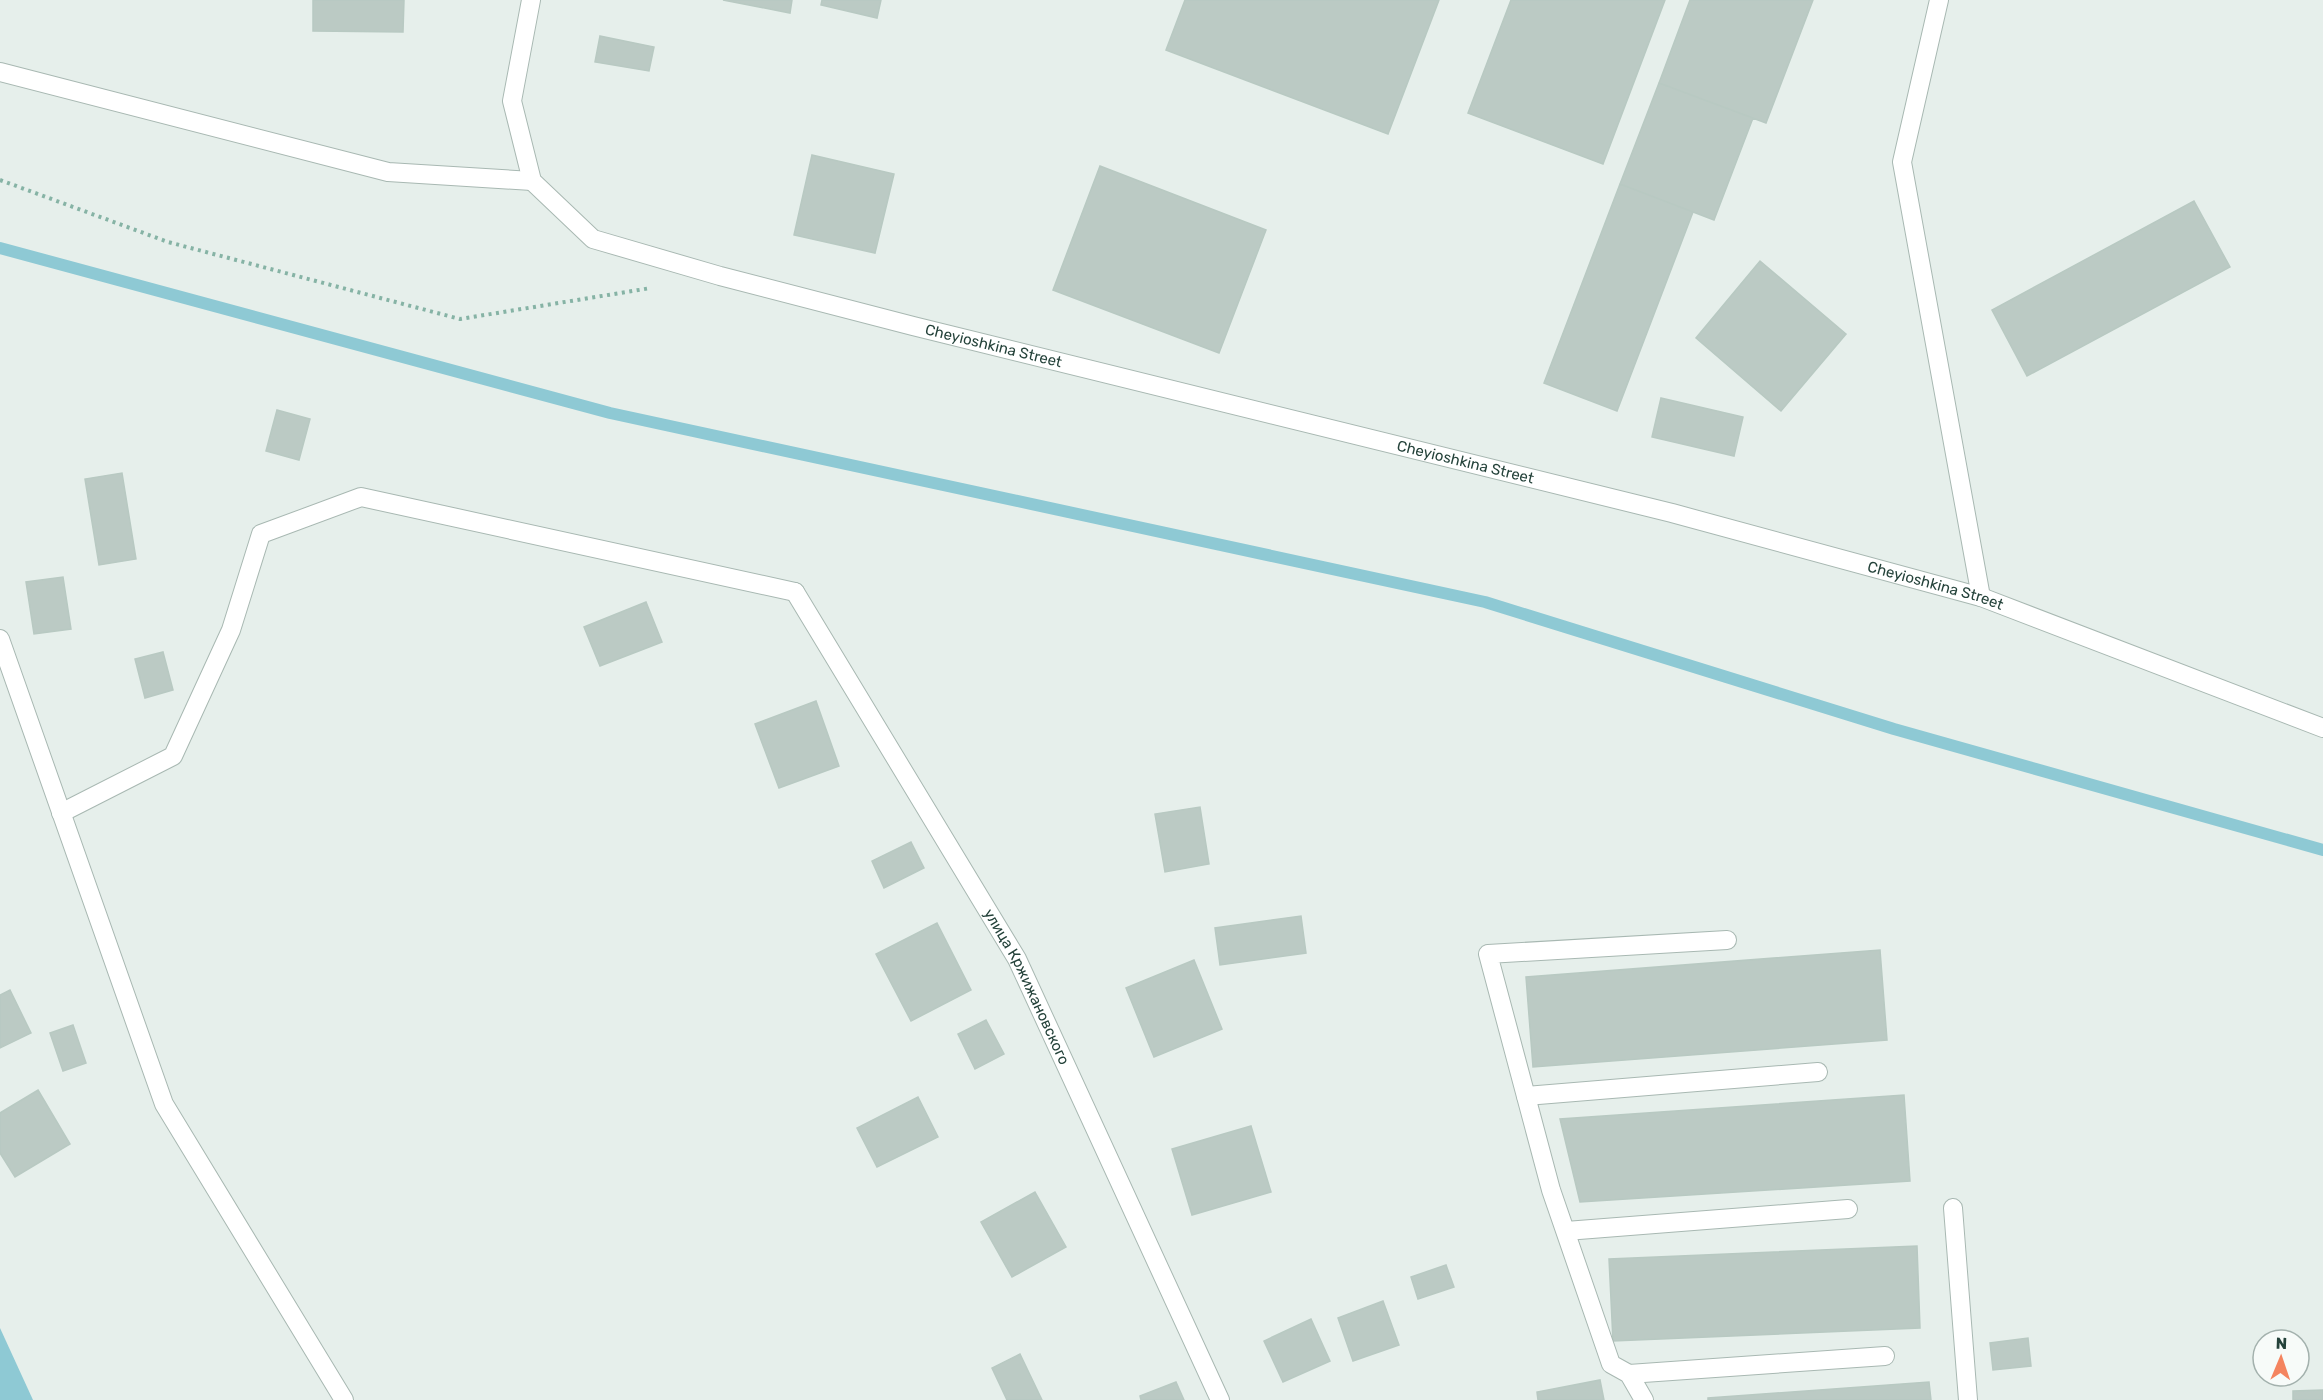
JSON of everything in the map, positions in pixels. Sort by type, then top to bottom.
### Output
[{"type":"street","points":[[0,72],[388,172],[532,181],[512,101],[531,0]]},
{"type":"street","points":[[1939,0],[1902,162],[1981,597]]},
{"type":"street","name":"Cheyioshkina Street","points":[[532,181],[594,239],[720,276],[913,326],[1672,513],[1981,597],[2323,728]]},
{"type":"street","name":"улица Кржижановского","points":[[61,813],[173,756],[231,630],[261,534],[361,497],[795,592],[1017,959],[1221,1400]]},
{"type":"street","points":[[0,639],[164,1104],[344,1400]]},
{"type":"street","points":[[1644,1400],[1629,1374],[1611,1364],[1566,1231],[1526,1096],[1488,954],[1727,940]]},
{"type":"street","points":[[1526,1096],[1818,1072]]},
{"type":"street","points":[[1953,1208],[1968,1400]]},
{"type":"street","points":[[1566,1231],[1848,1209]]},
{"type":"street","points":[[1629,1374],[1885,1356]]},
{"type":"path","points":[[0,180],[168,242],[460,319],[661,286]]},
{"type":"water","points":[[0,1328],[33,1400],[0,1400]]},
{"type":"building","points":[[313,0],[404,0],[403,32],[313,31]]},
{"type":"building","points":[[723,0],[792,0],[790,13]]},
{"type":"building","points":[[822,0],[881,0],[877,18],[821,5]]},
{"type":"building","points":[[1185,0],[1439,0],[1388,134],[1166,50]]},
{"type":"building","points":[[1511,0],[1665,0],[1603,164],[1468,113]]},
{"type":"building","points":[[1690,0],[1813,0],[1766,123],[1659,83]]},
{"type":"building","points":[[600,36],[654,47],[649,71],[595,62]]},
{"type":"building","points":[[1659,83],[1753,118],[1714,220],[1620,184]]},
{"type":"building","points":[[812,155],[894,174],[875,253],[794,235]]},
{"type":"building","points":[[1100,166],[1266,230],[1219,353],[1053,290]]},
{"type":"building","points":[[1620,184],[1693,212],[1617,411],[1544,383]]},
{"type":"building","points":[[2194,201],[2230,267],[2027,376],[1992,310]]},
{"type":"building","points":[[1760,261],[1846,334],[1781,411],[1696,338]]},
{"type":"building","points":[[1661,398],[1743,417],[1734,456],[1652,437]]},
{"type":"building","points":[[277,410],[310,419],[299,460],[266,451]]},
{"type":"building","points":[[122,473],[136,559],[99,565],[85,479]]},
{"type":"building","points":[[63,577],[71,629],[34,634],[26,582]]},
{"type":"building","points":[[646,602],[662,642],[600,666],[584,627]]},
{"type":"building","points":[[163,652],[173,690],[145,698],[135,659]]},
{"type":"building","points":[[816,701],[839,766],[779,788],[755,724]]},
{"type":"building","points":[[1200,807],[1209,864],[1165,872],[1155,814]]},
{"type":"building","points":[[911,842],[924,868],[884,888],[872,861]]},
{"type":"building","points":[[1301,916],[1306,953],[1220,965],[1215,928]]},
{"type":"building","points":[[937,923],[971,990],[911,1021],[876,954]]},
{"type":"building","points":[[1880,950],[1887,1040],[1533,1067],[1526,977]]},
{"type":"building","points":[[1194,960],[1222,1029],[1154,1057],[1126,988]]},
{"type":"building","points":[[10,990],[31,1033],[0,1048],[0,995]]},
{"type":"building","points":[[986,1020],[1004,1054],[975,1069],[958,1034]]},
{"type":"building","points":[[73,1025],[86,1063],[63,1071],[50,1033]]},
{"type":"building","points":[[38,1090],[70,1144],[15,1177],[0,1153],[0,1113]]},
{"type":"building","points":[[1904,1095],[1910,1181],[1580,1202],[1560,1119]]},
{"type":"building","points":[[918,1097],[938,1137],[877,1167],[857,1128]]},
{"type":"building","points":[[1251,1126],[1271,1192],[1192,1215],[1172,1149]]},
{"type":"building","points":[[1035,1192],[1066,1247],[1012,1277],[981,1222]]},
{"type":"building","points":[[1917,1246],[1920,1328],[1613,1341],[1609,1259]]},
{"type":"building","points":[[1446,1265],[1454,1287],[1418,1299],[1411,1277]]},
{"type":"building","points":[[1383,1301],[1399,1345],[1353,1361],[1338,1318]]},
{"type":"building","points":[[1311,1319],[1330,1361],[1283,1382],[1264,1341]]},
{"type":"building","points":[[2028,1338],[2031,1366],[1993,1370],[1990,1343]]},
{"type":"building","points":[[1020,1354],[1042,1400],[1007,1400],[992,1368]]},
{"type":"building","points":[[1600,1380],[1604,1400],[1538,1400],[1537,1392]]},
{"type":"building","points":[[1176,1382],[1184,1400],[1141,1400],[1140,1396]]},
{"type":"building","points":[[1929,1382],[1931,1400],[1708,1400],[1708,1398]]},
{"type":"building","points":[[2323,1390],[2323,1400],[2293,1400],[2293,1391]]},
{"type":"waterway","points":[[0,248],[610,413],[1485,602],[1894,729],[2323,850]]}]
